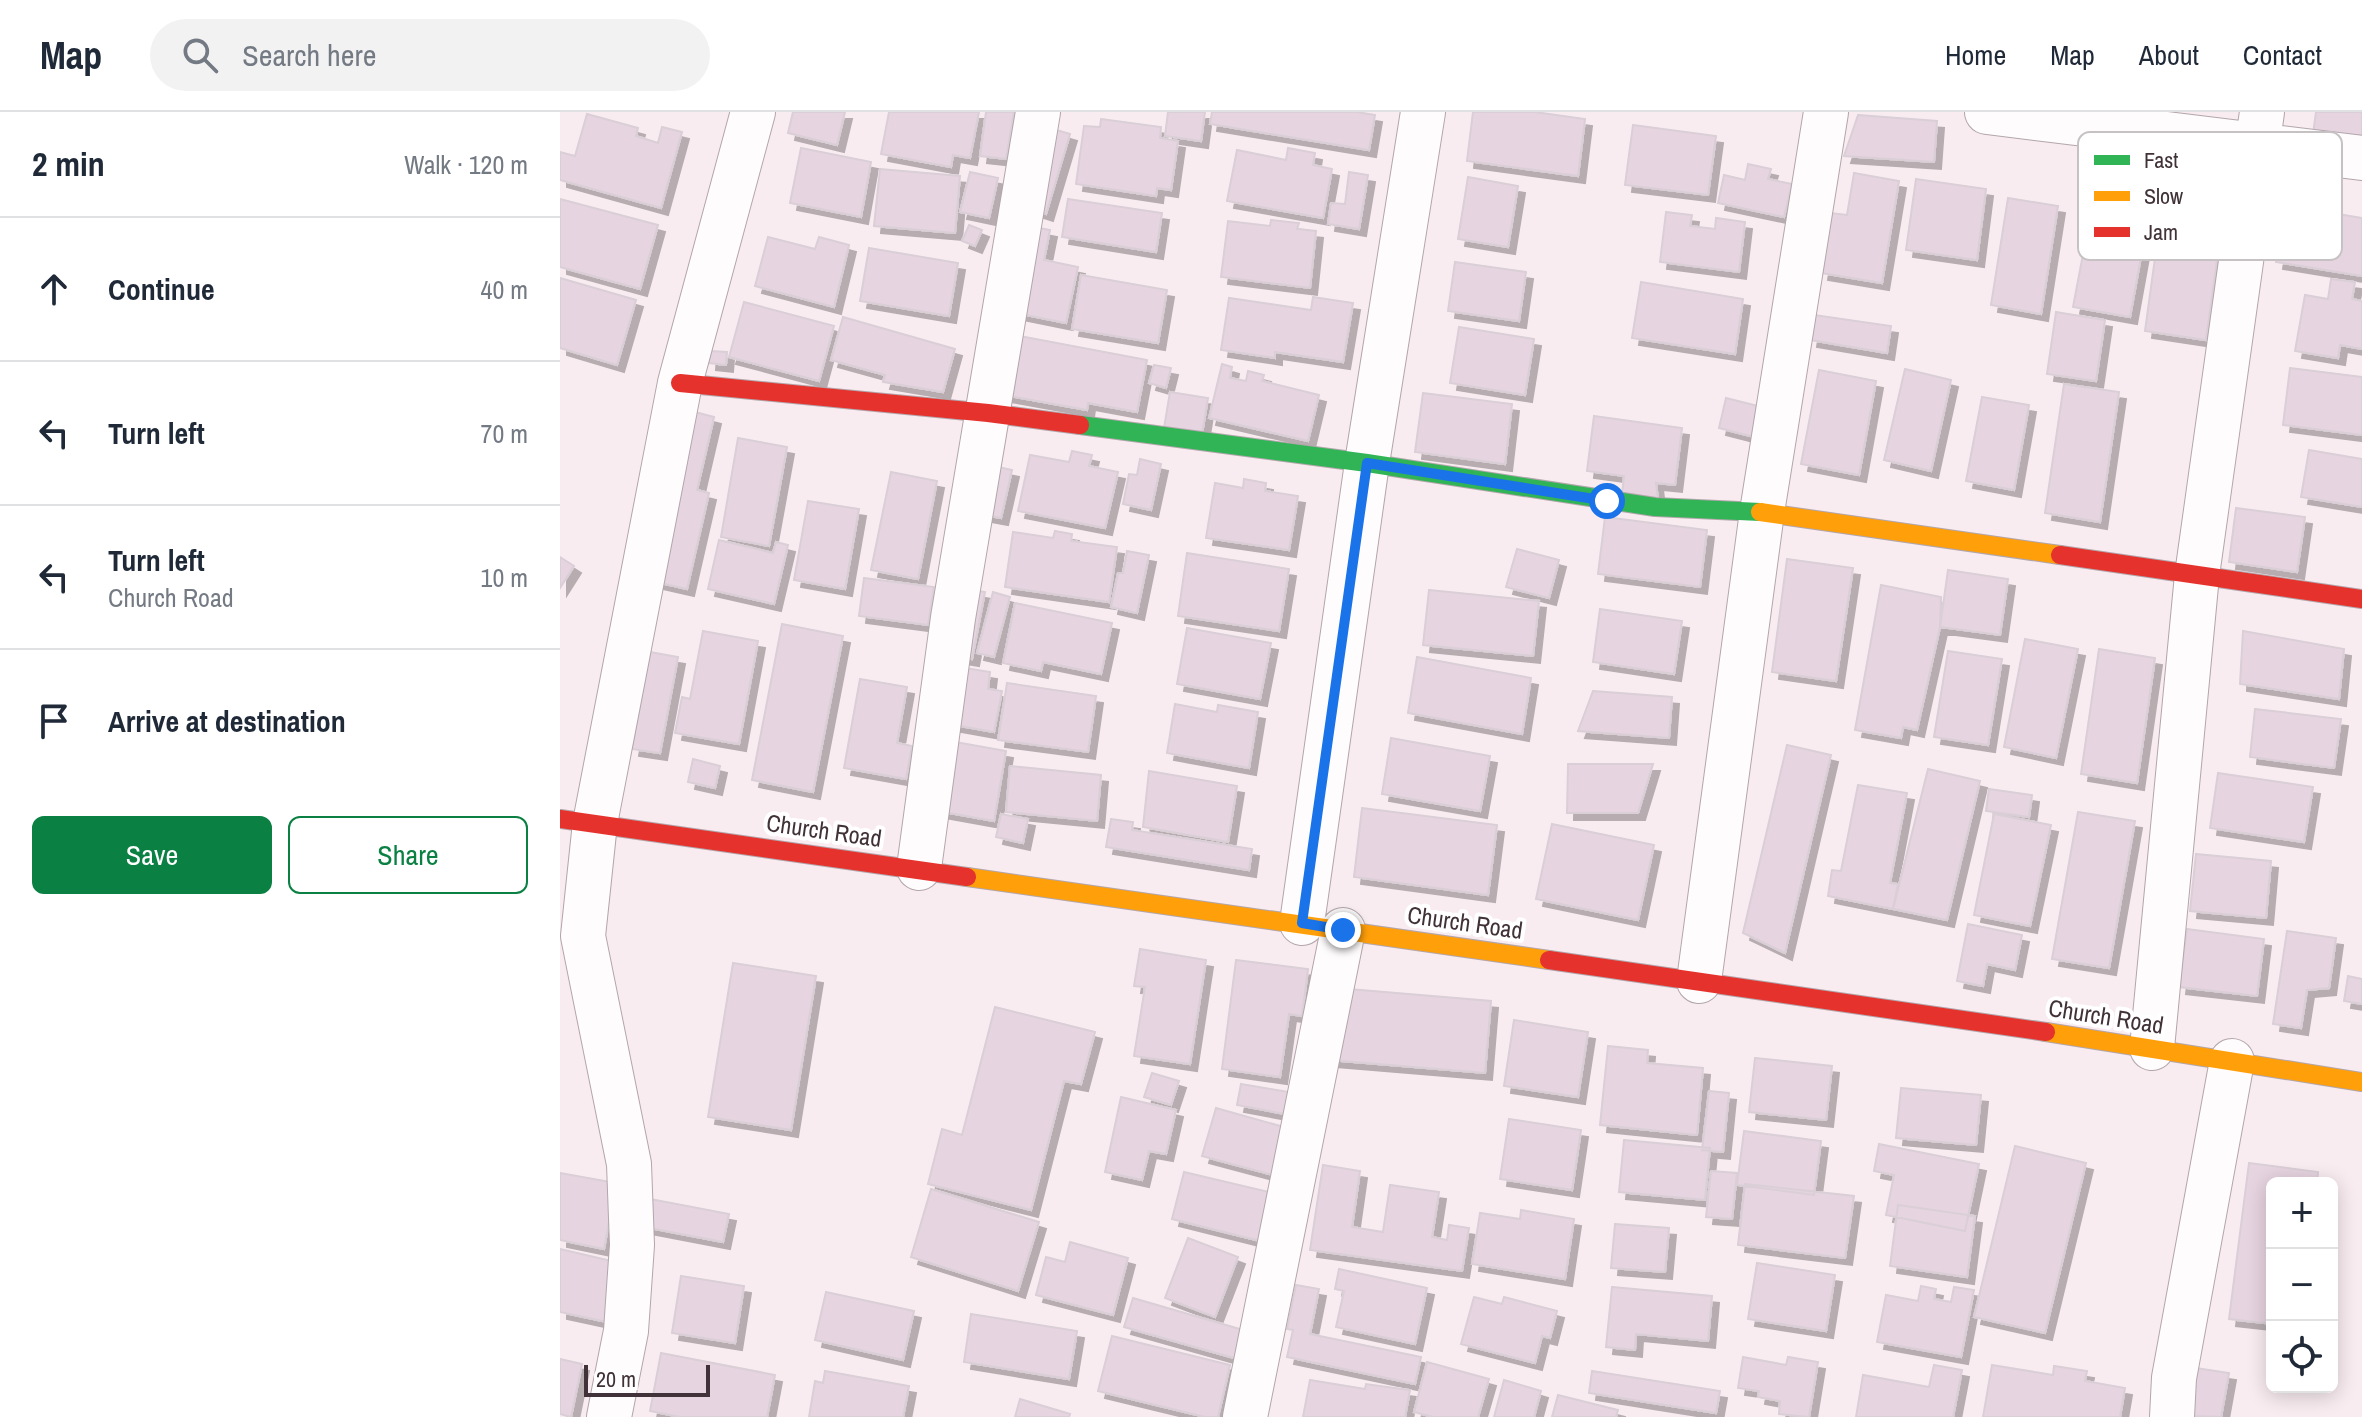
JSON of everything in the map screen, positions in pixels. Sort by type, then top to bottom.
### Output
[{"type":"street","points":[[609,1417],[626,1331],[632,1245],[629,1164],[583,936],[578,821],[680,383],[753,112]]},
{"type":"street","points":[[919,868],[953,618],[1038,112]]},
{"type":"street","points":[[1245,1417],[1322,926],[1367,463],[1423,112]]},
{"type":"street","points":[[1699,981],[1762,512],[1826,112]]},
{"type":"street","points":[[1987,112],[2259,128]]},
{"type":"street","points":[[2342,152],[2362,158]]},
{"type":"street","points":[[2152,1048],[2197,575],[2241,260]]},
{"type":"street","points":[[680,383],[988,413],[1367,463],[1643,506],[1762,512],[2362,599]]},
{"type":"street","name":"Church Road","points":[[578,821],[1699,981],[2362,1082]]},
{"type":"street","points":[[2172,1417],[2174,1378],[2232,1061]]},
{"type":"building","points":[[793,112],[845,112],[837,145],[788,133]]},
{"type":"building","points":[[889,112],[979,112],[970,158],[953,155],[951,167],[881,154]]},
{"type":"building","points":[[986,112],[1014,112],[1006,159],[980,156]]},
{"type":"building","points":[[1168,112],[1205,112],[1201,141],[1165,136]]},
{"type":"building","points":[[1212,112],[1357,112],[1375,115],[1369,150],[1210,124]]},
{"type":"building","points":[[1473,112],[1535,112],[1585,119],[1578,176],[1467,161]]},
{"type":"building","points":[[2316,112],[2362,112],[2362,140],[2342,138],[2342,132],[2313,132]]},
{"type":"building","points":[[587,114],[638,128],[636,136],[658,143],[662,127],[682,132],[661,208],[560,180],[560,152],[575,156]]},
{"type":"building","points":[[1858,115],[1937,121],[1934,162],[1844,156]]},
{"type":"building","points":[[1101,119],[1161,127],[1160,138],[1178,141],[1171,190],[1157,188],[1156,196],[1076,184],[1084,126],[1100,127]]},
{"type":"building","points":[[1633,125],[1716,136],[1708,195],[1625,185]]},
{"type":"building","points":[[1046,127],[1070,134],[1046,214],[1031,209]]},
{"type":"building","points":[[801,148],[871,162],[861,217],[790,203]]},
{"type":"building","points":[[1288,148],[1315,153],[1313,165],[1332,169],[1323,218],[1227,201],[1237,150],[1286,160]]},
{"type":"building","points":[[1748,164],[1771,169],[1768,179],[1792,184],[1784,217],[1718,203],[1724,175],[1745,180]]},
{"type":"building","points":[[880,169],[960,176],[955,233],[874,226]]},
{"type":"building","points":[[970,172],[998,178],[989,218],[960,212]]},
{"type":"building","points":[[1349,172],[1368,175],[1359,229],[1328,224],[1331,203],[1345,204]]},
{"type":"building","points":[[1854,173],[1899,181],[1882,283],[1821,273],[1831,213],[1847,215]]},
{"type":"building","points":[[1468,177],[1518,186],[1508,247],[1458,239]]},
{"type":"building","points":[[1916,179],[1986,189],[1977,260],[1906,250]]},
{"type":"building","points":[[2008,198],[2058,206],[2041,314],[1991,305]]},
{"type":"building","points":[[560,199],[658,225],[640,289],[560,267]]},
{"type":"building","points":[[1068,199],[1162,213],[1156,252],[1062,237]]},
{"type":"building","points":[[1666,212],[1692,215],[1690,226],[1715,229],[1716,218],[1745,222],[1739,272],[1660,262]]},
{"type":"building","points":[[2342,215],[2362,218],[2362,276],[2276,262],[2342,260]]},
{"type":"building","points":[[1271,220],[1299,223],[1297,229],[1316,231],[1310,288],[1221,277],[1228,221],[1270,226]]},
{"type":"building","points":[[969,225],[982,230],[975,246],[962,241]]},
{"type":"building","points":[[1024,225],[1050,230],[1044,260],[1078,267],[1066,323],[1016,313]]},
{"type":"building","points":[[768,237],[815,249],[819,237],[849,245],[834,307],[755,286]]},
{"type":"building","points":[[869,248],[958,263],[949,316],[860,301]]},
{"type":"building","points":[[2082,260],[2140,260],[2130,317],[2073,307]]},
{"type":"building","points":[[2155,260],[2217,260],[2206,340],[2145,331]]},
{"type":"building","points":[[1455,262],[1526,272],[1519,321],[1448,311]]},
{"type":"building","points":[[1081,275],[1167,290],[1158,343],[1072,329]]},
{"type":"building","points":[[560,278],[636,300],[617,365],[560,348]]},
{"type":"building","points":[[2331,279],[2355,282],[2352,299],[2362,301],[2362,349],[2340,345],[2338,358],[2295,351],[2305,295],[2328,299]]},
{"type":"building","points":[[1641,282],[1743,299],[1735,354],[1632,338]]},
{"type":"building","points":[[1313,297],[1353,303],[1343,362],[1275,352],[1275,358],[1221,350],[1229,298],[1311,310]]},
{"type":"building","points":[[744,302],[834,326],[819,381],[729,357]]},
{"type":"building","points":[[2056,312],[2105,320],[2096,381],[2047,374]]},
{"type":"building","points":[[1814,315],[1891,326],[1887,353],[1810,340]]},
{"type":"building","points":[[843,317],[955,349],[943,392],[883,382],[885,375],[831,360]]},
{"type":"building","points":[[1459,327],[1534,339],[1525,395],[1450,383]]},
{"type":"building","points":[[1009,334],[1147,360],[1137,412],[1088,403],[1087,410],[998,394]]},
{"type":"building","points":[[710,351],[727,352],[726,365],[709,363]]},
{"type":"building","points":[[1222,364],[1232,367],[1230,378],[1246,381],[1248,371],[1264,375],[1262,381],[1319,395],[1308,441],[1209,418]]},
{"type":"building","points":[[1154,365],[1171,368],[1166,388],[1149,383]]},
{"type":"building","points":[[2290,368],[2362,377],[2362,435],[2283,425]]},
{"type":"building","points":[[1905,369],[1951,380],[1931,471],[1884,460]]},
{"type":"building","points":[[1819,370],[1876,381],[1859,475],[1801,464]]},
{"type":"building","points":[[2064,384],[2119,392],[2100,522],[2045,513]]},
{"type":"building","points":[[1170,392],[1208,398],[1202,434],[1164,428]]},
{"type":"building","points":[[1423,393],[1512,404],[1505,464],[1415,452]]},
{"type":"building","points":[[1982,397],[2029,405],[2014,490],[1966,481]]},
{"type":"building","points":[[1726,398],[1766,408],[1758,438],[1719,428]]},
{"type":"building","points":[[695,412],[714,417],[697,490],[709,493],[687,589],[656,582]]},
{"type":"building","points":[[1594,416],[1682,428],[1675,485],[1656,483],[1658,499],[1622,494],[1624,476],[1587,471]]},
{"type":"building","points":[[738,438],[787,447],[769,546],[721,537]]},
{"type":"building","points":[[2309,450],[2362,459],[2362,507],[2301,497]]},
{"type":"building","points":[[1072,451],[1092,455],[1089,466],[1118,472],[1105,528],[1018,511],[1030,455],[1069,462]]},
{"type":"building","points":[[1140,459],[1161,464],[1151,510],[1123,504],[1129,474],[1137,475]]},
{"type":"building","points":[[989,465],[1012,470],[1001,518],[979,514]]},
{"type":"building","points":[[891,472],[937,481],[918,579],[871,570]]},
{"type":"building","points":[[1244,479],[1266,483],[1265,491],[1298,496],[1289,550],[1206,538],[1215,483],[1243,488]]},
{"type":"building","points":[[808,501],[859,509],[845,589],[794,580]]},
{"type":"building","points":[[2236,508],[2305,517],[2297,572],[2229,562]]},
{"type":"building","points":[[1605,517],[1707,530],[1700,587],[1598,574]]},
{"type":"building","points":[[1055,531],[1072,534],[1071,541],[1117,547],[1109,602],[1005,587],[1013,532],[1053,538]]},
{"type":"building","points":[[719,540],[773,553],[776,542],[788,545],[774,604],[708,589]]},
{"type":"building","points":[[1517,549],[1559,560],[1549,598],[1506,587]]},
{"type":"building","points":[[1127,551],[1149,555],[1137,613],[1111,607],[1118,573],[1123,573]]},
{"type":"building","points":[[1187,553],[1289,569],[1279,631],[1178,616]]},
{"type":"building","points":[[560,557],[574,566],[560,588]]},
{"type":"building","points":[[1787,559],[1853,568],[1836,681],[1772,672]]},
{"type":"building","points":[[1948,570],[2008,579],[2000,635],[1940,627]]},
{"type":"building","points":[[864,578],[934,587],[928,625],[859,616]]},
{"type":"building","points":[[1881,585],[1941,597],[1940,627],[1917,730],[1903,727],[1901,738],[1855,730]]},
{"type":"building","points":[[966,589],[985,592],[972,659],[953,656]]},
{"type":"building","points":[[1429,590],[1539,601],[1533,656],[1423,645]]},
{"type":"building","points":[[993,592],[1010,597],[994,657],[977,653]]},
{"type":"building","points":[[1015,603],[1112,623],[1101,674],[1043,662],[1041,671],[1003,663]]},
{"type":"building","points":[[1600,609],[1682,621],[1674,674],[1593,662]]},
{"type":"building","points":[[782,624],[843,636],[813,792],[752,780]]},
{"type":"building","points":[[1187,628],[1271,643],[1260,699],[1177,684]]},
{"type":"building","points":[[703,631],[758,641],[739,744],[675,733],[682,697],[690,699]]},
{"type":"building","points":[[2243,631],[2344,649],[2339,699],[2240,684]]},
{"type":"building","points":[[2025,639],[2078,649],[2056,758],[2004,747]]},
{"type":"building","points":[[2099,649],[2155,658],[2137,783],[2081,774]]},
{"type":"building","points":[[1948,651],[2002,659],[1988,745],[1934,737]]},
{"type":"building","points":[[650,652],[678,657],[660,753],[632,749]]},
{"type":"building","points":[[1417,657],[1531,678],[1522,734],[1408,713]]},
{"type":"building","points":[[953,666],[990,672],[988,689],[1002,691],[994,732],[943,723]]},
{"type":"building","points":[[860,679],[907,687],[897,743],[912,746],[906,779],[844,768]]},
{"type":"building","points":[[1007,683],[1096,696],[1088,752],[998,740]]},
{"type":"building","points":[[1593,691],[1672,697],[1669,738],[1578,731]]},
{"type":"building","points":[[1175,704],[1217,712],[1218,705],[1258,712],[1249,768],[1167,753]]},
{"type":"building","points":[[2255,709],[2341,719],[2334,768],[2250,757]]},
{"type":"building","points":[[1391,738],[1490,756],[1480,811],[1382,794]]},
{"type":"building","points":[[950,741],[1006,751],[994,821],[938,811]]},
{"type":"building","points":[[1787,745],[1831,755],[1785,953],[1743,933]]},
{"type":"building","points":[[693,759],[720,766],[715,788],[688,782]]},
{"type":"building","points":[[1568,764],[1653,764],[1638,813],[1567,813]]},
{"type":"building","points":[[1010,766],[1101,775],[1097,821],[1006,812]]},
{"type":"building","points":[[1928,769],[1980,781],[1947,920],[1893,909]]},
{"type":"building","points":[[1149,771],[1237,786],[1228,842],[1143,827]]},
{"type":"building","points":[[2218,773],[2313,787],[2304,842],[2210,828]]},
{"type":"building","points":[[1858,785],[1907,793],[1890,883],[1898,884],[1893,909],[1828,896],[1832,870],[1841,871]]},
{"type":"building","points":[[1989,789],[2032,795],[2029,817],[1986,811]]},
{"type":"building","points":[[1362,808],[1497,825],[1488,895],[1354,877]]},
{"type":"building","points":[[2078,812],[2135,821],[2109,968],[2052,959]]},
{"type":"building","points":[[1001,814],[1028,819],[1023,843],[996,837]]},
{"type":"building","points":[[1994,814],[2051,825],[2030,926],[1974,915]]},
{"type":"building","points":[[1111,819],[1133,822],[1132,830],[1252,849],[1249,870],[1106,847]]},
{"type":"building","points":[[1552,824],[1654,845],[1638,920],[1536,899]]},
{"type":"building","points":[[2196,854],[2271,861],[2266,918],[2190,911]]},
{"type":"building","points":[[1968,924],[2022,935],[2015,970],[1987,964],[1983,986],[1957,981]]},
{"type":"building","points":[[2187,929],[2264,939],[2257,996],[2179,987]]},
{"type":"building","points":[[2287,931],[2336,938],[2329,988],[2307,990],[2301,1028],[2273,1024]]},
{"type":"building","points":[[1140,949],[1206,960],[1190,1064],[1134,1056],[1145,987],[1134,986]]},
{"type":"building","points":[[1236,960],[1308,969],[1302,1016],[1289,1014],[1280,1077],[1222,1069]]},
{"type":"building","points":[[733,963],[816,976],[791,1130],[708,1117]]},
{"type":"building","points":[[2348,976],[2362,979],[2362,1004],[2344,1001]]},
{"type":"building","points":[[1337,988],[1491,1001],[1485,1073],[1330,1060]]},
{"type":"building","points":[[995,1007],[1095,1032],[1081,1084],[1064,1081],[1031,1210],[928,1184],[942,1129],[962,1135]]},
{"type":"building","points":[[1514,1020],[1588,1032],[1578,1097],[1504,1086]]},
{"type":"building","points":[[1608,1046],[1648,1050],[1647,1063],[1703,1068],[1697,1135],[1600,1125]]},
{"type":"building","points":[[1755,1058],[1832,1066],[1826,1120],[1749,1112]]},
{"type":"building","points":[[1152,1073],[1179,1081],[1171,1105],[1144,1097]]},
{"type":"building","points":[[1241,1084],[1306,1095],[1301,1117],[1237,1105]]},
{"type":"building","points":[[1901,1088],[1981,1095],[1976,1145],[1896,1138]]},
{"type":"building","points":[[1709,1091],[1729,1093],[1723,1152],[1702,1150]]},
{"type":"building","points":[[1121,1097],[1176,1110],[1166,1154],[1149,1151],[1142,1180],[1105,1172]]},
{"type":"building","points":[[1216,1108],[1291,1129],[1277,1176],[1202,1156]]},
{"type":"building","points":[[1509,1119],[1581,1130],[1572,1190],[1500,1179]]},
{"type":"building","points":[[1744,1131],[1821,1141],[1814,1195],[1737,1185]]},
{"type":"building","points":[[1624,1140],[1710,1148],[1705,1200],[1619,1192]]},
{"type":"building","points":[[1879,1144],[1979,1164],[1965,1231],[1886,1215],[1894,1175],[1874,1171]]},
{"type":"building","points":[[2015,1146],[2086,1163],[2045,1333],[1974,1317]]},
{"type":"building","points":[[2249,1163],[2318,1172],[2318,1177],[2266,1177],[2266,1323],[2229,1319]]},
{"type":"building","points":[[1323,1165],[1360,1171],[1352,1227],[1383,1232],[1390,1185],[1439,1192],[1432,1237],[1447,1240],[1449,1225],[1469,1228],[1462,1271],[1310,1250]]},
{"type":"building","points":[[1711,1171],[1737,1173],[1732,1219],[1706,1217]]},
{"type":"building","points":[[1184,1172],[1273,1193],[1260,1241],[1172,1219]]},
{"type":"building","points":[[560,1173],[616,1183],[604,1249],[560,1240]]},
{"type":"building","points":[[1745,1184],[1854,1196],[1845,1258],[1738,1245]]},
{"type":"building","points":[[931,1189],[1039,1222],[1018,1291],[911,1257]]},
{"type":"building","points":[[645,1198],[729,1214],[723,1242],[639,1226]]},
{"type":"building","points":[[1898,1205],[1975,1216],[1967,1277],[1890,1266]]},
{"type":"building","points":[[1521,1210],[1574,1219],[1565,1279],[1472,1264],[1480,1213],[1520,1219]]},
{"type":"building","points":[[1615,1224],[1669,1228],[1665,1272],[1611,1268]]},
{"type":"building","points":[[1188,1238],[1238,1257],[1215,1317],[1165,1298]]},
{"type":"building","points":[[1070,1242],[1128,1258],[1113,1315],[1036,1295],[1046,1257],[1065,1262]]},
{"type":"building","points":[[560,1249],[620,1263],[607,1322],[560,1312]]},
{"type":"building","points":[[1757,1263],[1835,1275],[1826,1331],[1748,1319]]},
{"type":"building","points":[[1339,1269],[1427,1288],[1415,1344],[1336,1327],[1344,1291],[1335,1289]]},
{"type":"building","points":[[681,1276],[744,1286],[735,1343],[672,1333]]},
{"type":"building","points":[[1296,1285],[1319,1289],[1310,1334],[1421,1357],[1415,1384],[1287,1357],[1293,1330],[1287,1329]]},
{"type":"building","points":[[1921,1286],[1936,1289],[1934,1299],[1951,1302],[1954,1287],[1974,1290],[1961,1357],[1877,1342],[1886,1295],[1918,1301]]},
{"type":"building","points":[[1612,1287],[1712,1296],[1708,1341],[1636,1334],[1635,1350],[1606,1347]]},
{"type":"building","points":[[826,1292],[914,1311],[903,1360],[815,1340]]},
{"type":"building","points":[[1474,1297],[1502,1304],[1504,1297],[1557,1311],[1550,1338],[1542,1336],[1535,1363],[1461,1344]]},
{"type":"building","points":[[1133,1298],[1250,1332],[1241,1360],[1124,1327]]},
{"type":"building","points":[[971,1314],[1077,1331],[1069,1379],[964,1362]]},
{"type":"building","points":[[1112,1336],[1230,1365],[1218,1417],[1205,1417],[1098,1391]]},
{"type":"building","points":[[661,1353],[775,1375],[767,1417],[680,1417],[650,1411]]},
{"type":"building","points":[[1743,1357],[1786,1365],[1788,1357],[1818,1362],[1809,1417],[1779,1414],[1780,1401],[1758,1397],[1759,1391],[1738,1388]]},
{"type":"building","points":[[560,1359],[582,1364],[571,1417],[560,1414]]},
{"type":"building","points":[[1427,1362],[1489,1379],[1478,1417],[1433,1417],[1414,1412]]},
{"type":"building","points":[[1934,1365],[1962,1370],[1953,1417],[1856,1417],[1863,1375],[1929,1387]]},
{"type":"building","points":[[1992,1365],[2053,1375],[2054,1366],[2087,1371],[2085,1381],[2125,1388],[2120,1417],[1983,1417]]},
{"type":"building","points":[[2196,1368],[2229,1373],[2221,1417],[2188,1416]]},
{"type":"building","points":[[825,1371],[909,1386],[903,1417],[809,1417],[815,1381],[823,1383]]},
{"type":"building","points":[[1592,1371],[1720,1391],[1716,1413],[1589,1393]]},
{"type":"building","points":[[1310,1380],[1365,1389],[1366,1384],[1410,1390],[1405,1417],[1303,1417]]},
{"type":"building","points":[[1504,1380],[1541,1391],[1534,1417],[1494,1417]]},
{"type":"building","points":[[1558,1395],[1618,1410],[1616,1417],[1552,1417]]},
{"type":"building","points":[[1020,1399],[1070,1414],[1069,1417],[1015,1417]]},
{"type":"traffic: fast","points":[[1080,425],[1367,463],[1655,507],[1760,512]]},
{"type":"traffic: slow","points":[[1760,512],[2060,555]]},
{"type":"traffic: slow","points":[[967,877],[1549,960]]},
{"type":"traffic: slow","points":[[2046,1032],[2362,1082]]},
{"type":"traffic: jam","points":[[680,383],[1080,425]]},
{"type":"traffic: jam","points":[[2060,555],[2362,599]]},
{"type":"traffic: jam","points":[[560,819],[967,877]]},
{"type":"traffic: jam","points":[[1549,960],[2046,1032]]},
{"type":"route","points":[[1343,930],[1302,923],[1367,463],[1607,501]]}]
